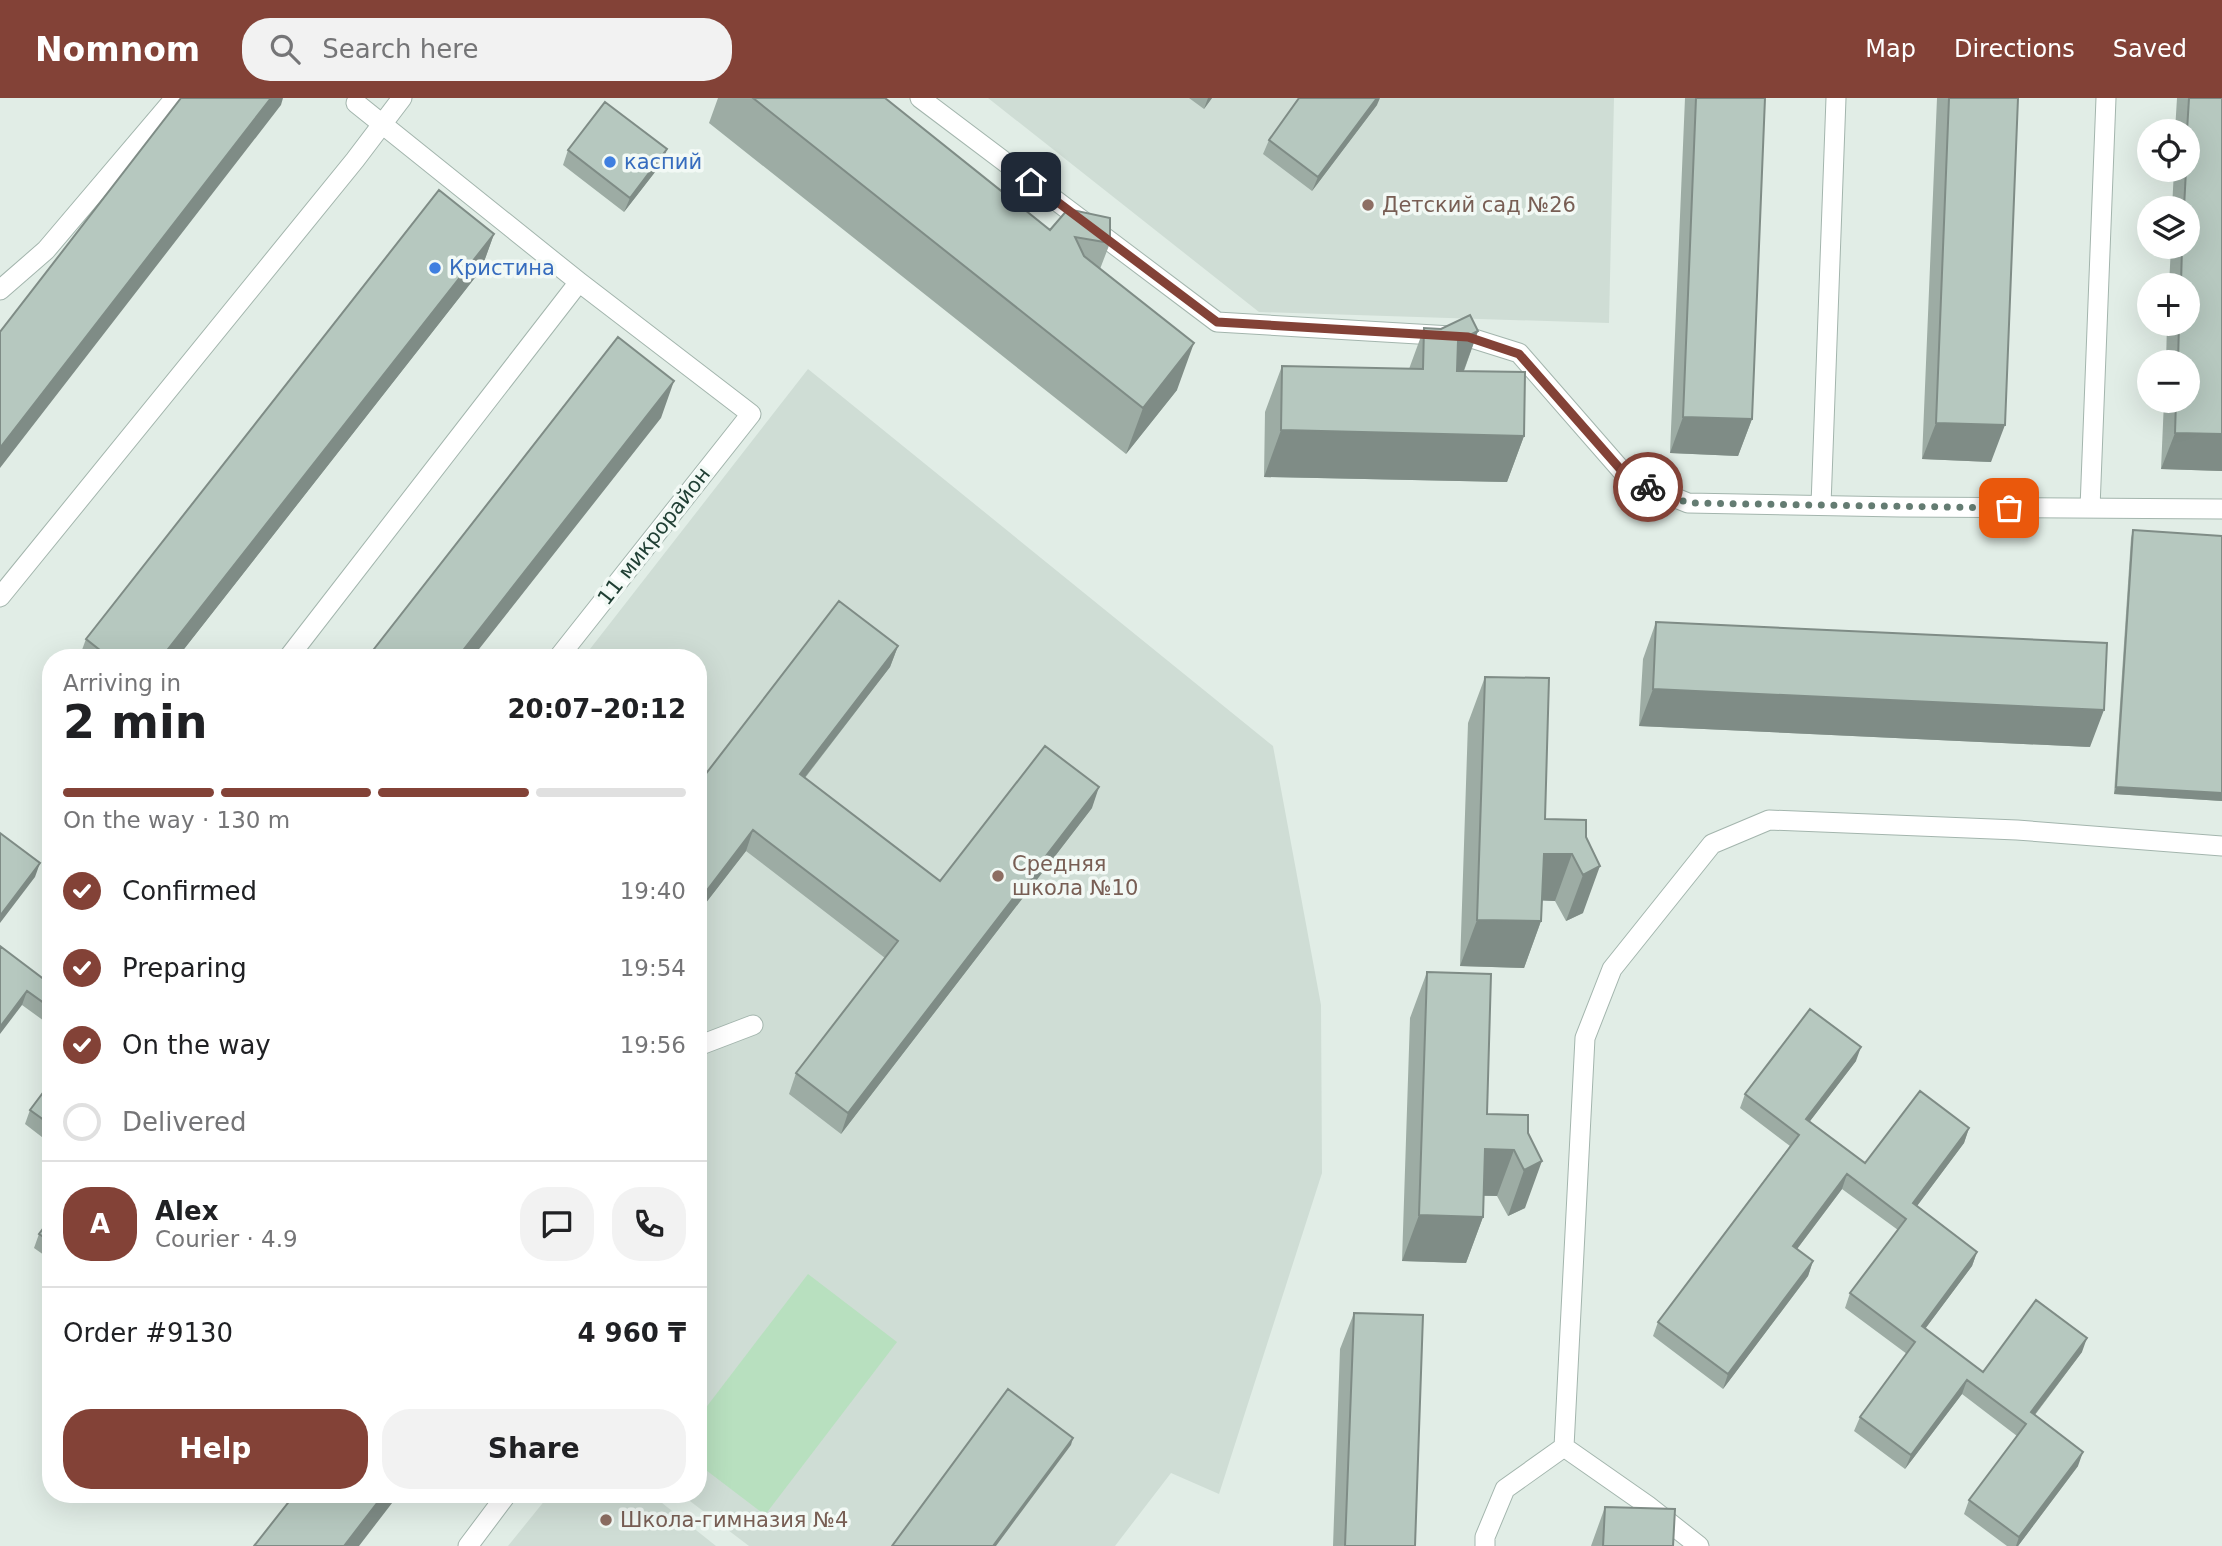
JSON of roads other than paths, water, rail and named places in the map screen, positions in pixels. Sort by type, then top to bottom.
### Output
[{"type":"lane","points":[[0,290],[46,250],[175,98]]},
{"type":"lane","points":[[0,597],[355,160],[402,98]]},
{"type":"lane","points":[[920,98],[1217,322],[1468,337],[1519,354],[1629,479],[1688,503],[2222,509]]},
{"type":"lane","points":[[1821,505],[1836,98]]},
{"type":"lane","points":[[2090,508],[2106,98]]},
{"type":"lane","points":[[295,649],[579,282],[356,103]]},
{"type":"lane","name":"11 микрорайон","points":[[565,649],[751,414],[579,282]]},
{"type":"lane","points":[[1564,1447],[1585,1038],[1612,969],[1712,844],[1769,820],[2017,830],[2222,846]]},
{"type":"lane","points":[[707,1043],[753,1025]]},
{"type":"lane","points":[[1485,1546],[1485,1537],[1505,1489],[1564,1447]]},
{"type":"lane","points":[[1564,1447],[1647,1505],[1699,1546]]},
{"type":"lane","points":[[468,1546],[500,1503]]},
{"type":"place","name":"каспий","points":[[610,162]]},
{"type":"place","name":"Детский сад №26","points":[[1368,205]]},
{"type":"place","name":"Кристина","points":[[435,268]]},
{"type":"place","name":"Средняя школа №10","points":[[998,876]]},
{"type":"place","name":"Школа-гимназия №4","points":[[606,1520]]}]
